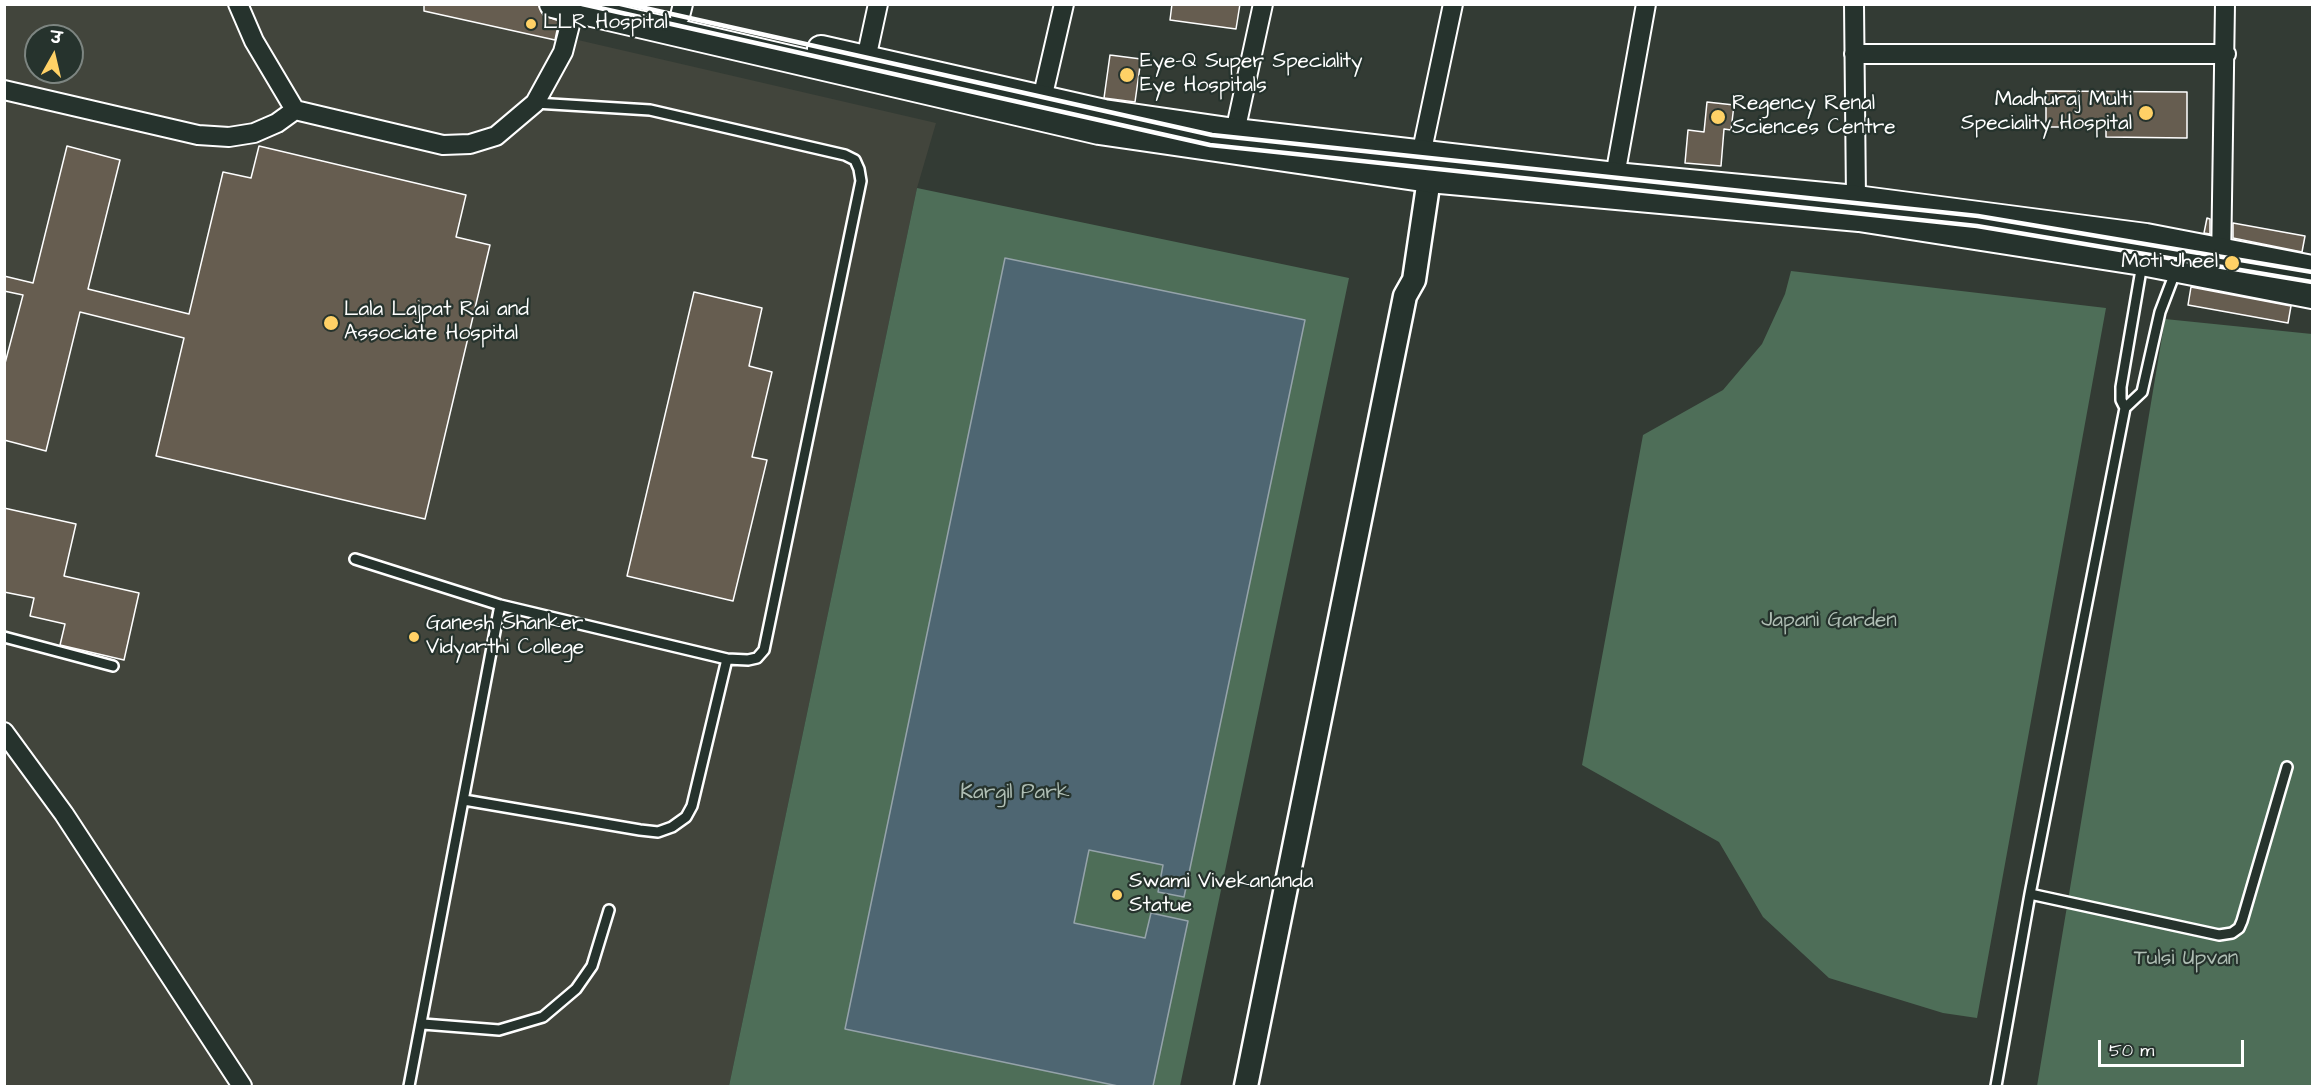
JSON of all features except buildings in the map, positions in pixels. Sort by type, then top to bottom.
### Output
[{"type":"main road","points":[[628,4],[681,10],[791,51],[866,59],[1104,113],[1235,132],[1421,170],[1615,176],[1856,200],[2144,250],[2176,269],[2313,295]]},
{"type":"main road","points":[[563,7],[791,51],[1099,131],[1421,170],[2144,250],[2223,251],[2313,269]]},
{"type":"street","points":[[238,4],[254,41],[295,110],[357,126],[452,145],[470,144],[496,136],[534,103],[563,52],[563,7]]},
{"type":"street","points":[[866,59],[878,4]]},
{"type":"street","points":[[1042,99],[1064,4]]},
{"type":"street","points":[[1235,132],[1263,4]]},
{"type":"street","points":[[1246,1086],[1405,296],[1413,280],[1421,170],[1453,4]]},
{"type":"street","points":[[1615,176],[1646,4]]},
{"type":"street","points":[[1854,4],[1856,200]]},
{"type":"street","points":[[2219,278],[2223,251],[2225,4]]},
{"type":"street","points":[[1854,54],[2226,54]]},
{"type":"street","points":[[4,90],[198,135],[229,137],[254,133],[277,123],[295,110]]},
{"type":"street","points":[[4,732],[64,814],[242,1086]]},
{"type":"lane","points":[[355,559],[500,604],[727,659],[757,658],[764,650],[861,181],[859,169],[855,160],[845,155],[650,110],[534,103]]},
{"type":"lane","points":[[2125,408],[2121,400],[2121,387],[2144,250]]},
{"type":"lane","points":[[1996,1086],[2030,894],[2125,408],[2142,392],[2160,312],[2176,269]]},
{"type":"lane","points":[[409,1086],[423,1024],[500,604]]},
{"type":"lane","points":[[4,637],[112,666]]},
{"type":"lane","points":[[464,800],[640,830],[658,832],[672,827],[686,817],[692,806],[727,659]]},
{"type":"lane","points":[[2030,894],[2219,935],[2232,933],[2239,928],[2242,921],[2287,767]]},
{"type":"lane","points":[[423,1024],[499,1030],[543,1017],[576,989],[592,966],[609,910]]},
{"type":"shaded area","name":"Ganesh Shanker Vidyarthi College","points":[[5,5],[427,5],[936,123],[917,188],[729,1086],[5,1086]]},
{"type":"green space","name":"Kargil Park","points":[[917,188],[1349,278],[1180,1086],[729,1086]]},
{"type":"green space","name":"Japani Garden","points":[[1791,271],[2106,308],[1977,1018],[1943,1013],[1829,978],[1763,917],[1719,842],[1582,765],[1643,435],[1723,390],[1762,344],[1785,294]]},
{"type":"green space","name":"Tulsi Upvan","points":[[2165,319],[2312,334],[2312,1086],[2037,1086]]},
{"type":"water","name":"Kargil Park","points":[[1005,258],[1305,320],[1184,897],[1158,892],[1163,865],[1089,850],[1074,923],[1145,938],[1151,913],[1188,921],[1153,1086],[1118,1086],[845,1029]]},
{"type":"railway","points":[[582,4],[1210,145],[1977,226],[2312,282]]},
{"type":"railway","points":[[627,4],[1212,135],[1978,216],[2312,272]]},
{"type":"place","name":"LLR Hospital","points":[[531,24]]},
{"type":"place","name":"Eye-Q Super Speciality Eye Hospitals","points":[[1127,75]]},
{"type":"place","name":"Madhuraj Multi Speciality Hospital","points":[[2146,113]]},
{"type":"place","name":"Regency Renal Sciences Centre","points":[[1718,117]]},
{"type":"place","name":"Moti Jheel","points":[[2232,263]]},
{"type":"place","name":"Lala Lajpat Rai and Associate Hospital","points":[[331,323]]},
{"type":"place","name":"Ganesh Shanker Vidyarthi College","points":[[414,637]]},
{"type":"place","name":"Swami Vivekananda Statue","points":[[1117,895]]}]
